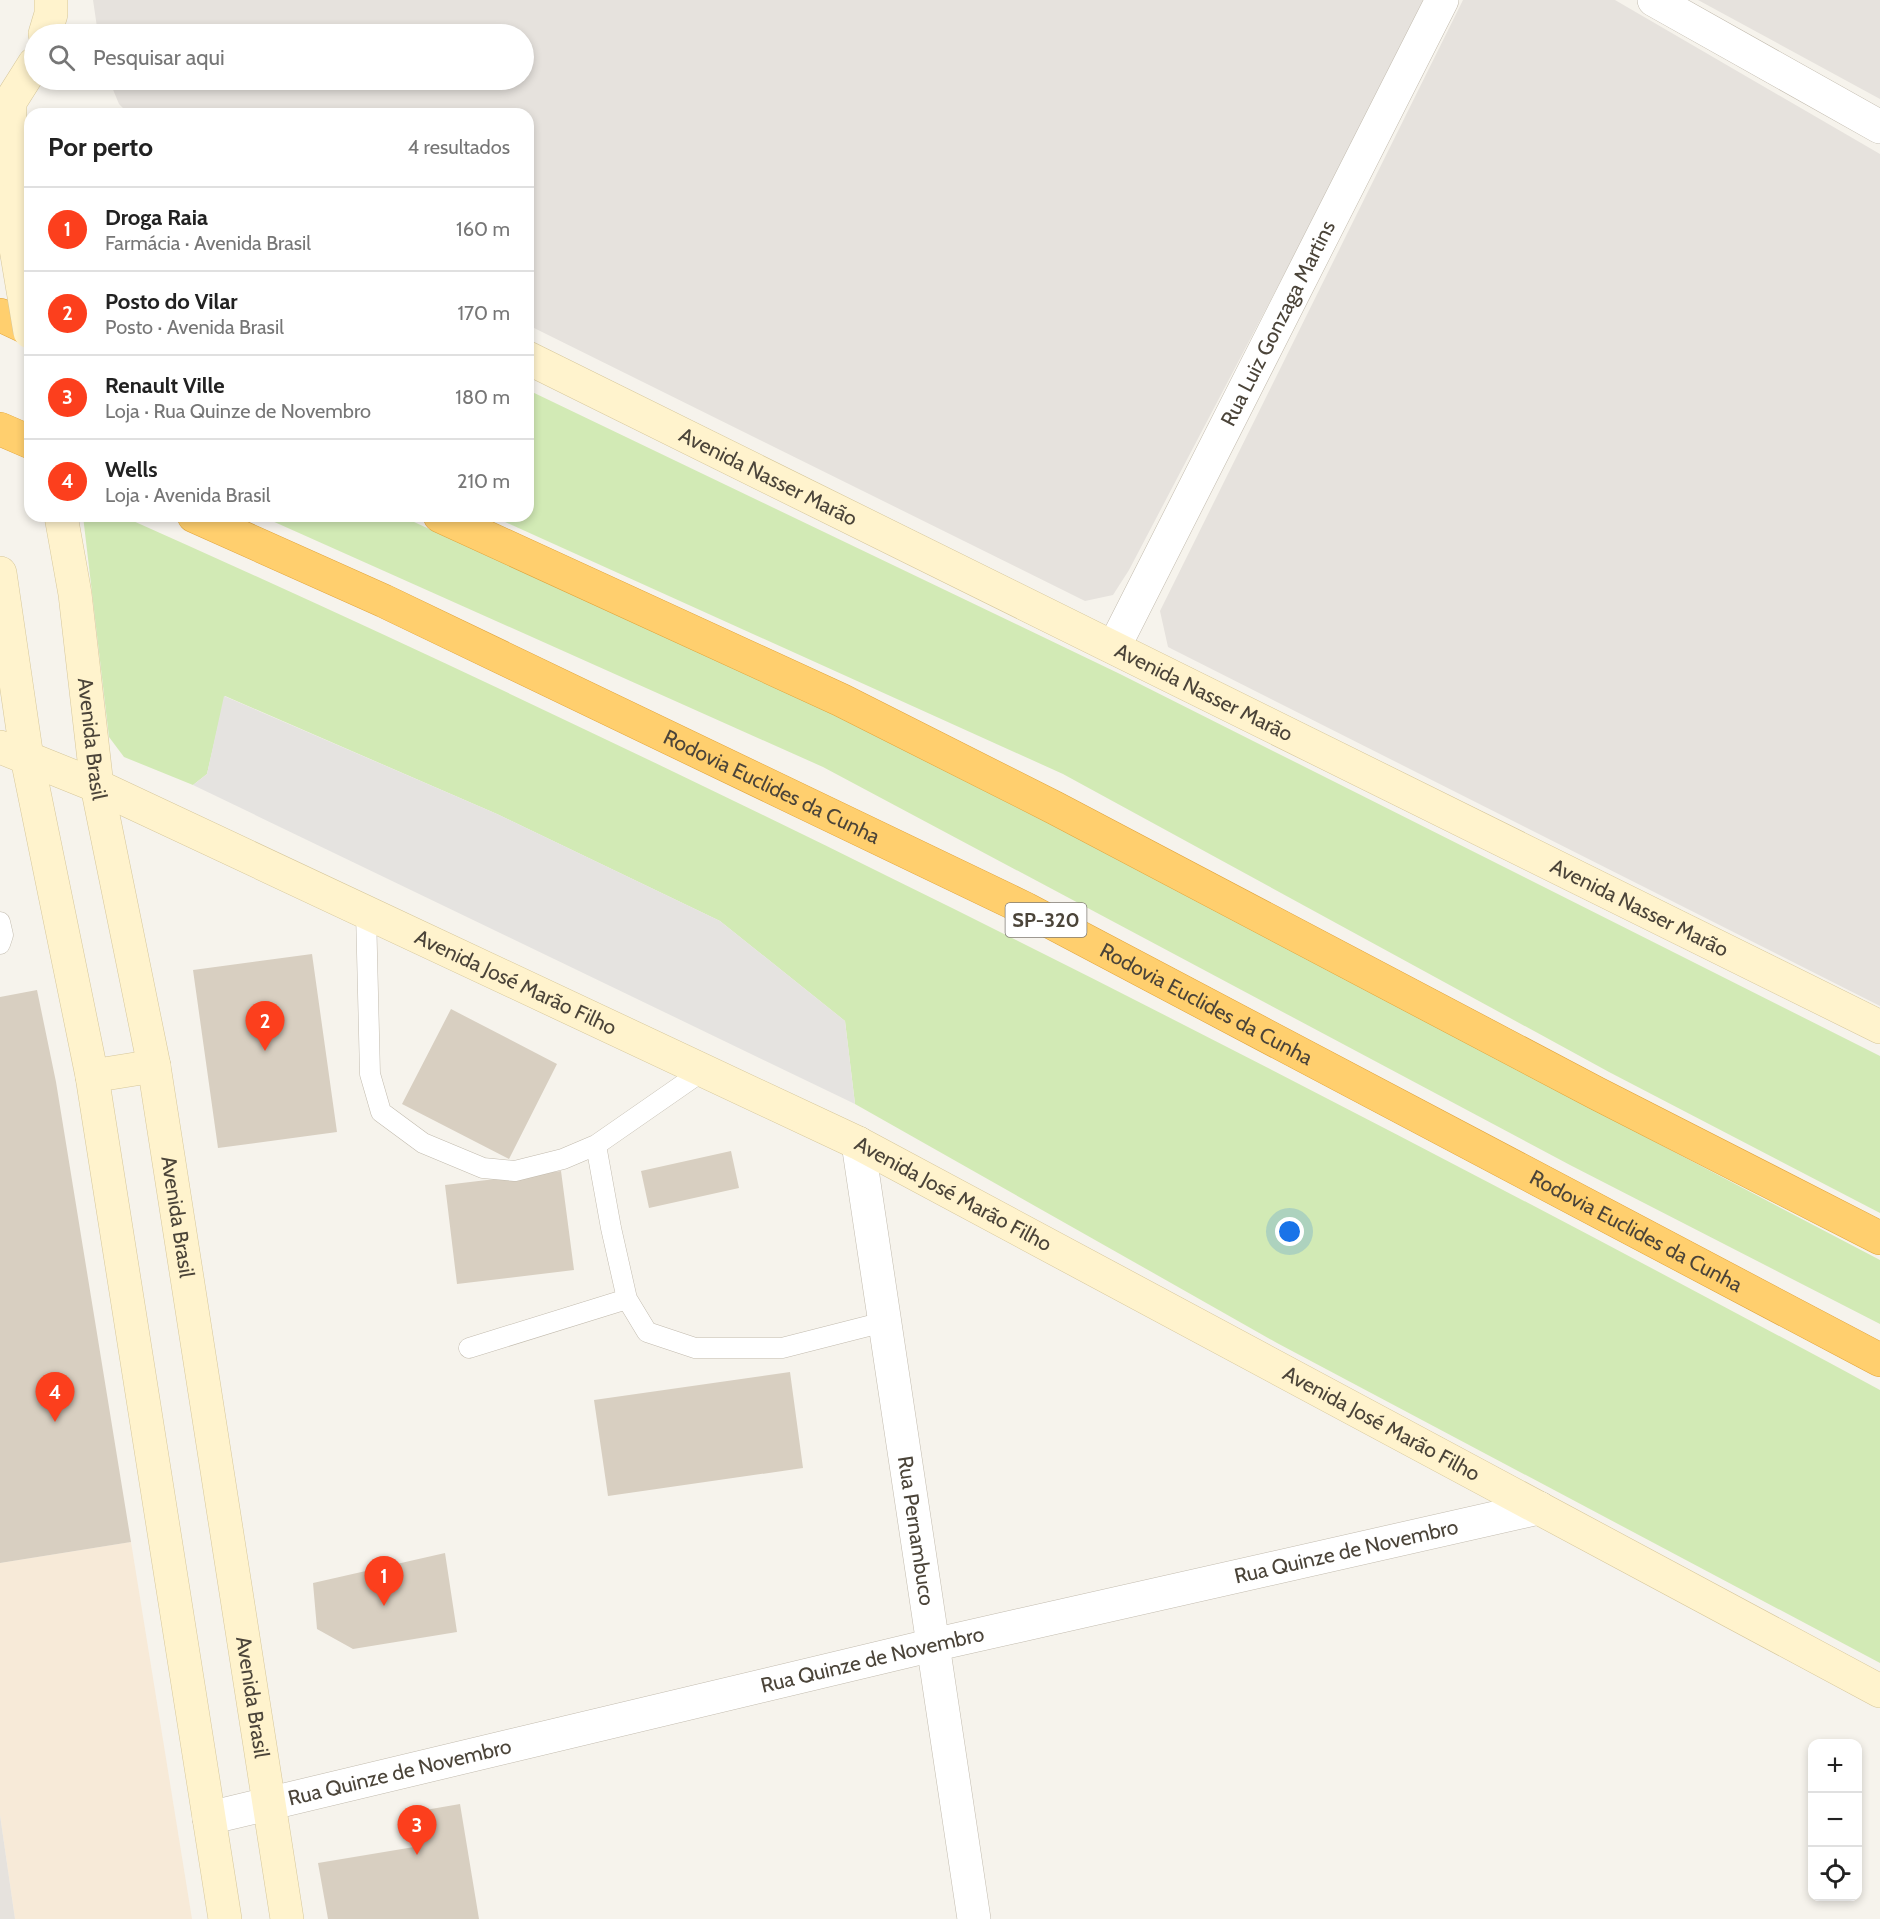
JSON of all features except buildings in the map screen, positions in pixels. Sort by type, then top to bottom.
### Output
[{"type":"highway","points":[[0,315],[24,327]]},
{"type":"highway","points":[[0,429],[24,439]]},
{"type":"highway","name":"Rodovia Euclides da Cunha","points":[[207,522],[384,601],[1026,909],[1880,1360]]},
{"type":"highway","points":[[453,522],[841,700],[1055,808],[1596,1093],[1880,1238]]},
{"type":"main road","points":[[48,24],[51,0]]},
{"type":"main road","points":[[24,84],[14,105],[8,201],[24,295]]},
{"type":"main road","name":"Avenida Nasser Marão","points":[[534,361],[1880,1027]]},
{"type":"main road","name":"Avenida Brasil","points":[[62,522],[75,594],[97,786],[154,1066],[287,1919]]},
{"type":"main road","points":[[3,602],[13,753],[92,1076],[225,1919]]},
{"type":"main road","name":"Avenida José Marão Filho","points":[[13,753],[97,786],[858,1143],[1880,1691]]},
{"type":"main road","points":[[92,1076],[154,1066]]},
{"type":"street","name":"Rua Luiz Gonzaga Martins","points":[[1114,647],[1442,0]]},
{"type":"street","points":[[1654,0],[1880,127]]},
{"type":"street","name":"Rua Pernambuco","points":[[858,1143],[974,1919]]},
{"type":"street","name":"Rua Quinze de Novembro","points":[[209,1818],[933,1645],[1539,1508]]},
{"type":"lane","points":[[366,912],[370,1074],[381,1112],[423,1143],[483,1168],[515,1171],[563,1159],[596,1145],[704,1070]]},
{"type":"lane","points":[[0,922],[3,935],[0,944]]},
{"type":"lane","points":[[596,1145],[627,1299],[647,1332],[695,1348],[782,1348],[884,1322]]},
{"type":"lane","points":[[469,1347],[627,1299]]},
{"type":"shaded area","points":[[93,0],[1428,0],[1129,570],[1113,595],[1085,601],[534,328],[534,108],[123,108],[113,90],[534,90],[534,24],[97,24]]},
{"type":"shaded area","points":[[1463,0],[1615,0],[1880,154],[1880,1006],[1168,647],[1160,611]]},
{"type":"shaded area","points":[[1698,0],[1880,0],[1880,99]]},
{"type":"shaded area","points":[[224,696],[497,814],[720,921],[845,1021],[855,1104],[193,785],[207,774]]},
{"type":"shaded area","points":[[131,1542],[192,1919],[15,1919],[0,1815],[0,1563]]},
{"type":"shaded area","points":[[0,1815],[15,1919],[0,1919]]},
{"type":"green space","points":[[534,393],[1120,674],[1880,1056],[1880,1213],[1609,1072],[1063,774],[505,522],[534,522]]},
{"type":"green space","points":[[84,522],[135,522],[346,617],[789,828],[1009,936],[1446,1160],[1880,1390],[1880,1663],[1277,1343],[855,1104],[845,1021],[720,921],[497,814],[225,696],[207,774],[193,785],[124,757],[109,737]]},
{"type":"green space","points":[[274,522],[414,522],[835,715],[1044,821],[1880,1260],[1880,1324],[1570,1165],[823,767]]},
{"type":"place","name":"Posto do Vilar","points":[[265,1051]]},
{"type":"place","name":"Wells","points":[[55,1422]]},
{"type":"place","name":"Droga Raia","points":[[384,1606]]},
{"type":"place","name":"Renault Ville","points":[[417,1855]]}]
